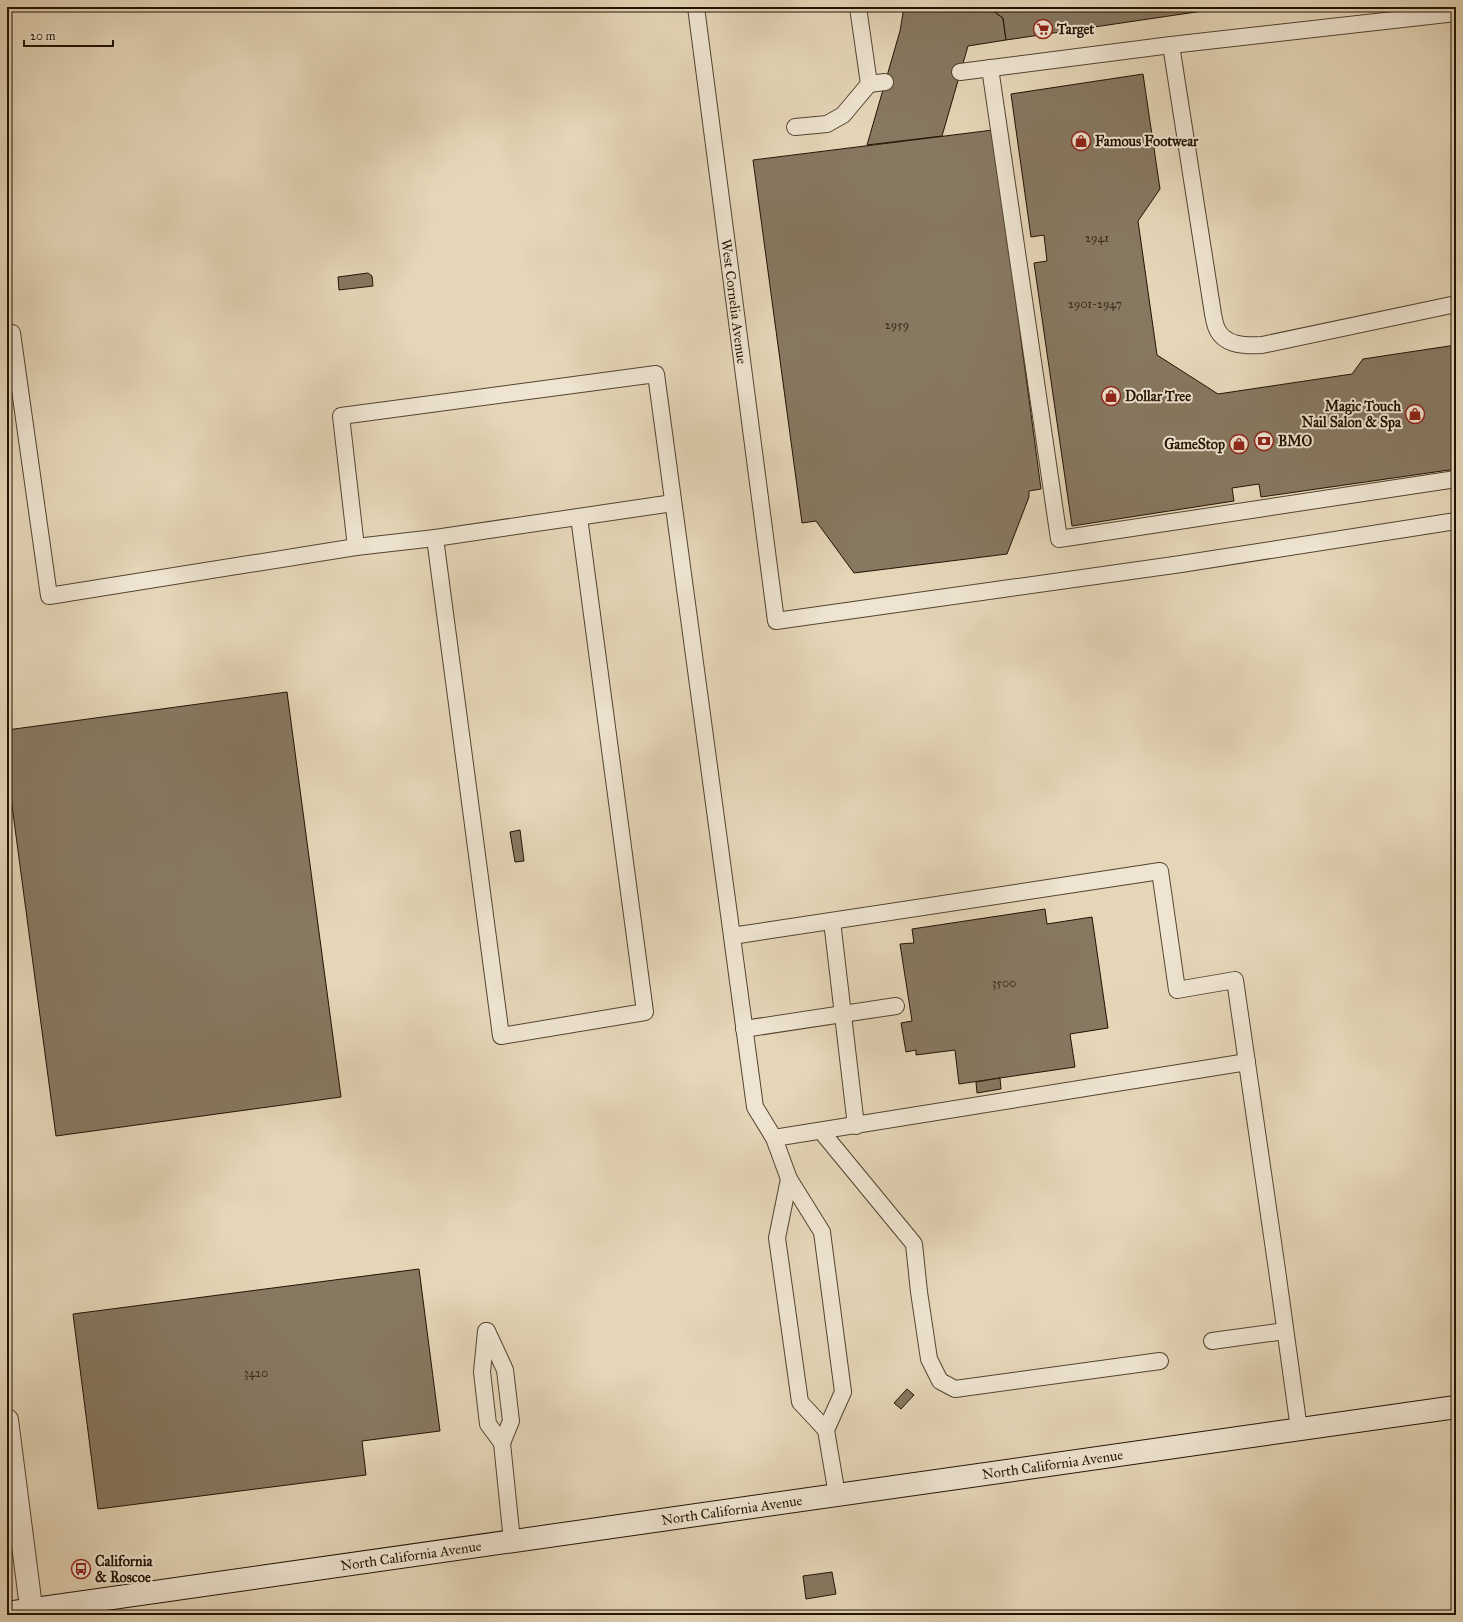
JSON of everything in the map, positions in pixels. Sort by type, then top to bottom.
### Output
[{"type":"street","name":"North California Avenue","points":[[7,1613],[32,1612],[512,1541],[1456,1407]]},
{"type":"street","points":[[7,1420],[32,1612]]},
{"type":"lane","name":"West Cornelia Avenue","points":[[696,7],[776,621],[1188,563],[1456,521]]},
{"type":"lane","points":[[858,7],[869,84]]},
{"type":"lane","points":[[960,72],[1171,45],[1456,13]]},
{"type":"lane","points":[[1171,45],[1213,314],[1217,330],[1224,338],[1243,346],[1262,345],[1456,304]]},
{"type":"lane","points":[[990,68],[1058,539],[1456,479]]},
{"type":"lane","points":[[795,127],[827,124],[843,115],[869,84],[885,82]]},
{"type":"lane","points":[[12,333],[49,596],[356,547],[435,538],[674,503]]},
{"type":"lane","points":[[356,547],[340,416],[656,374],[755,1107],[774,1138],[789,1180],[822,1232],[843,1392],[826,1430]]},
{"type":"lane","points":[[435,538],[501,1036],[645,1012],[579,517]]},
{"type":"lane","points":[[732,936],[1160,872],[1177,990],[1235,980],[1299,1429]]},
{"type":"lane","points":[[832,921],[856,1126]]},
{"type":"lane","points":[[744,1029],[896,1006]]},
{"type":"lane","points":[[774,1138],[1247,1062]]},
{"type":"lane","points":[[821,1131],[914,1244],[918,1292],[929,1359],[940,1381],[955,1389],[1160,1361]]},
{"type":"lane","points":[[789,1180],[777,1238],[800,1402],[826,1430],[837,1495]]},
{"type":"lane","points":[[502,1444],[488,1424],[482,1372],[486,1331],[505,1370],[511,1421],[502,1444],[512,1541]]},
{"type":"lane","points":[[1212,1341],[1286,1331]]},
{"type":"building","points":[[904,7],[988,7],[1003,18],[1006,40],[968,46],[942,136],[867,145],[900,31]]},
{"type":"building","name":"Target","points":[[988,7],[1230,7],[1006,40],[1003,18]]},
{"type":"building","points":[[1143,74],[1160,189],[1138,221],[1157,355],[1218,394],[1352,374],[1363,359],[1456,345],[1456,469],[1261,497],[1259,484],[1232,488],[1234,501],[1072,526],[1034,263],[1047,261],[1044,235],[1031,237],[1011,94]]},
{"type":"building","points":[[993,130],[1041,489],[1029,491],[1029,497],[1007,554],[854,573],[816,521],[802,523],[753,160]]},
{"type":"building","points":[[368,273],[372,276],[373,286],[339,290],[338,277]]},
{"type":"building","points":[[287,692],[341,1097],[56,1136],[7,768],[7,730]]},
{"type":"building","points":[[520,830],[524,861],[515,862],[510,832]]},
{"type":"building","points":[[1045,909],[1047,924],[1092,917],[1108,1028],[1070,1034],[1075,1067],[959,1084],[955,1050],[916,1055],[916,1050],[906,1052],[901,1023],[912,1021],[900,944],[914,943],[912,929]]},
{"type":"building","points":[[1000,1078],[1001,1089],[977,1093],[976,1082]]},
{"type":"building","points":[[419,1269],[440,1431],[362,1441],[366,1475],[98,1509],[73,1314]]},
{"type":"building","points":[[907,1389],[914,1395],[901,1409],[894,1403]]},
{"type":"building","points":[[832,1572],[836,1594],[806,1599],[803,1576]]},
{"type":"place","name":"Target","points":[[1043,29]]},
{"type":"place","name":"Famous Footwear","points":[[1081,141]]},
{"type":"place","name":"Dollar Tree","points":[[1111,396]]},
{"type":"place","name":"Magic Touch Nail Salon & Spa","points":[[1415,414]]},
{"type":"place","name":"BMO","points":[[1264,441]]},
{"type":"place","name":"GameStop","points":[[1239,444]]},
{"type":"place","name":"California & Roscoe","points":[[81,1569]]}]
